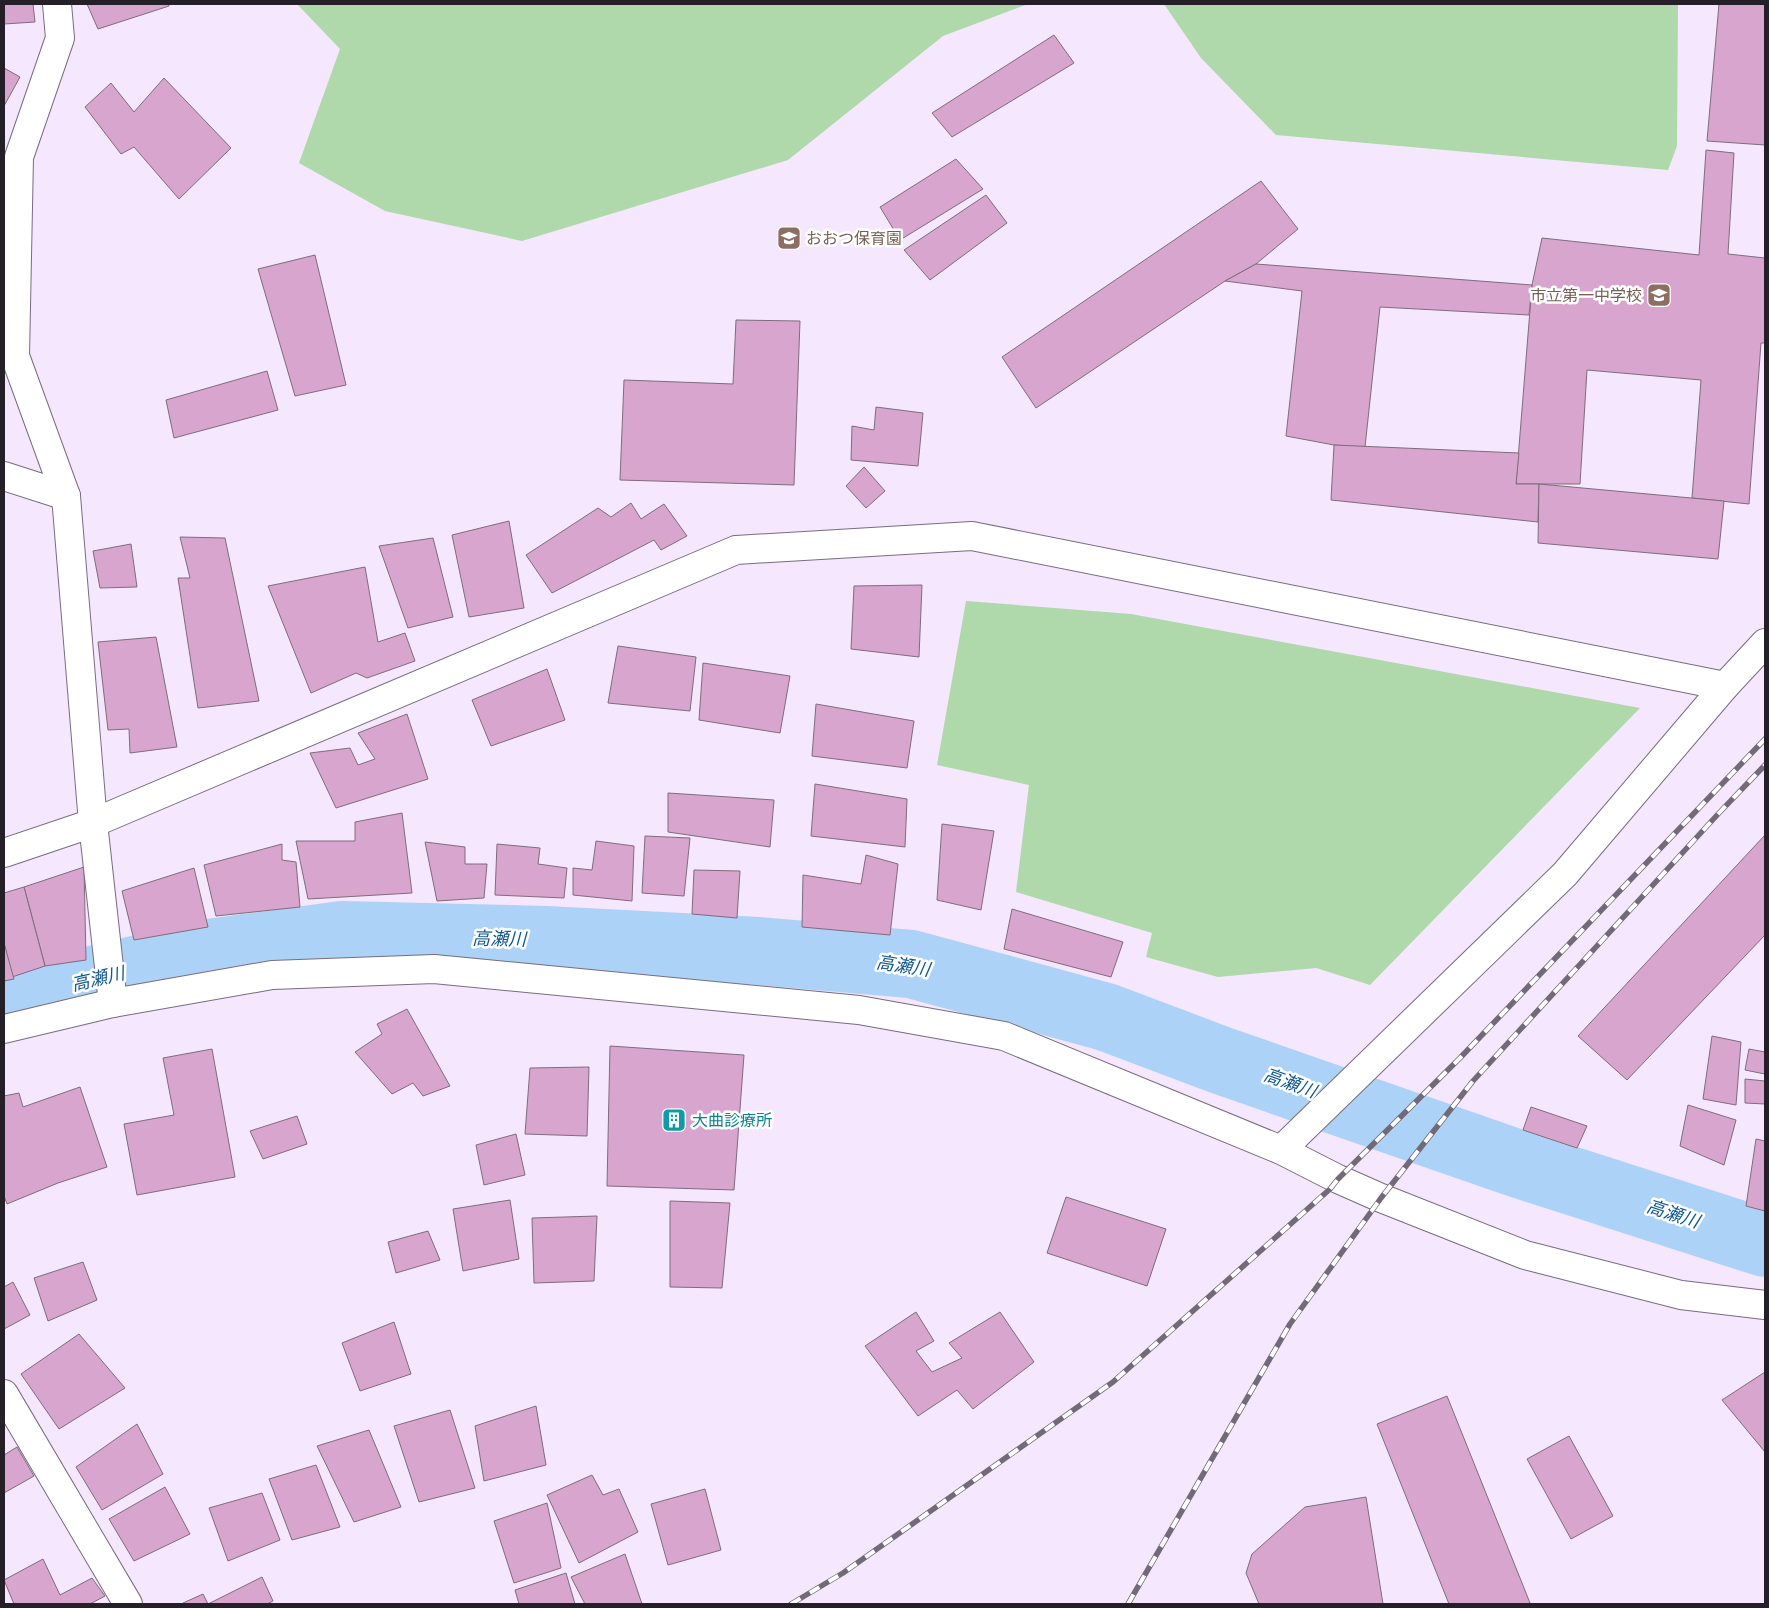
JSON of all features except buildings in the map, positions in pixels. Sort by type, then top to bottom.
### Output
[{"type":"street","points":[[57,4],[60,38],[13,141],[19,157],[9,354],[66,496],[93,823],[113,1003]]},
{"type":"street","points":[[4,476],[66,496]]},
{"type":"street","points":[[4,853],[93,823],[736,550],[972,536],[1726,686]]},
{"type":"street","points":[[1281,1150],[1565,874],[1765,643]]},
{"type":"street","points":[[4,1029],[113,1003],[272,975],[434,969],[859,1010],[1004,1036],[1281,1150],[1355,1186],[1525,1255],[1681,1295],[1765,1305]]},
{"type":"street","points":[[4,1394],[128,1604]]},
{"type":"green space","points":[[297,4],[1028,4],[943,36],[788,160],[522,241],[385,211],[299,163],[340,49]]},
{"type":"green space","points":[[1164,4],[1678,4],[1677,146],[1668,170],[1276,135],[1201,58]]},
{"type":"green space","points":[[966,601],[1131,614],[1640,708],[1370,985],[1316,968],[1218,977],[1146,957],[1152,933],[1016,892],[1029,785],[937,765]]},
{"type":"waterway","name":"高瀬川","points":[[4,1001],[202,954],[342,935],[546,940],[758,951],[911,964],[1106,1017],[1220,1060],[1513,1162],[1765,1243]]},
{"type":"railway","points":[[791,1604],[843,1573],[1113,1382],[1330,1189],[1460,1058],[1765,739]]},
{"type":"railway","points":[[1128,1604],[1290,1324],[1381,1198],[1473,1081],[1765,765]]},
{"type":"place","name":"おおつ保育園","points":[[789,238]]},
{"type":"place","name":"市立第一中学校","points":[[1659,295]]},
{"type":"place","name":"大曲診療所","points":[[674,1120]]}]
